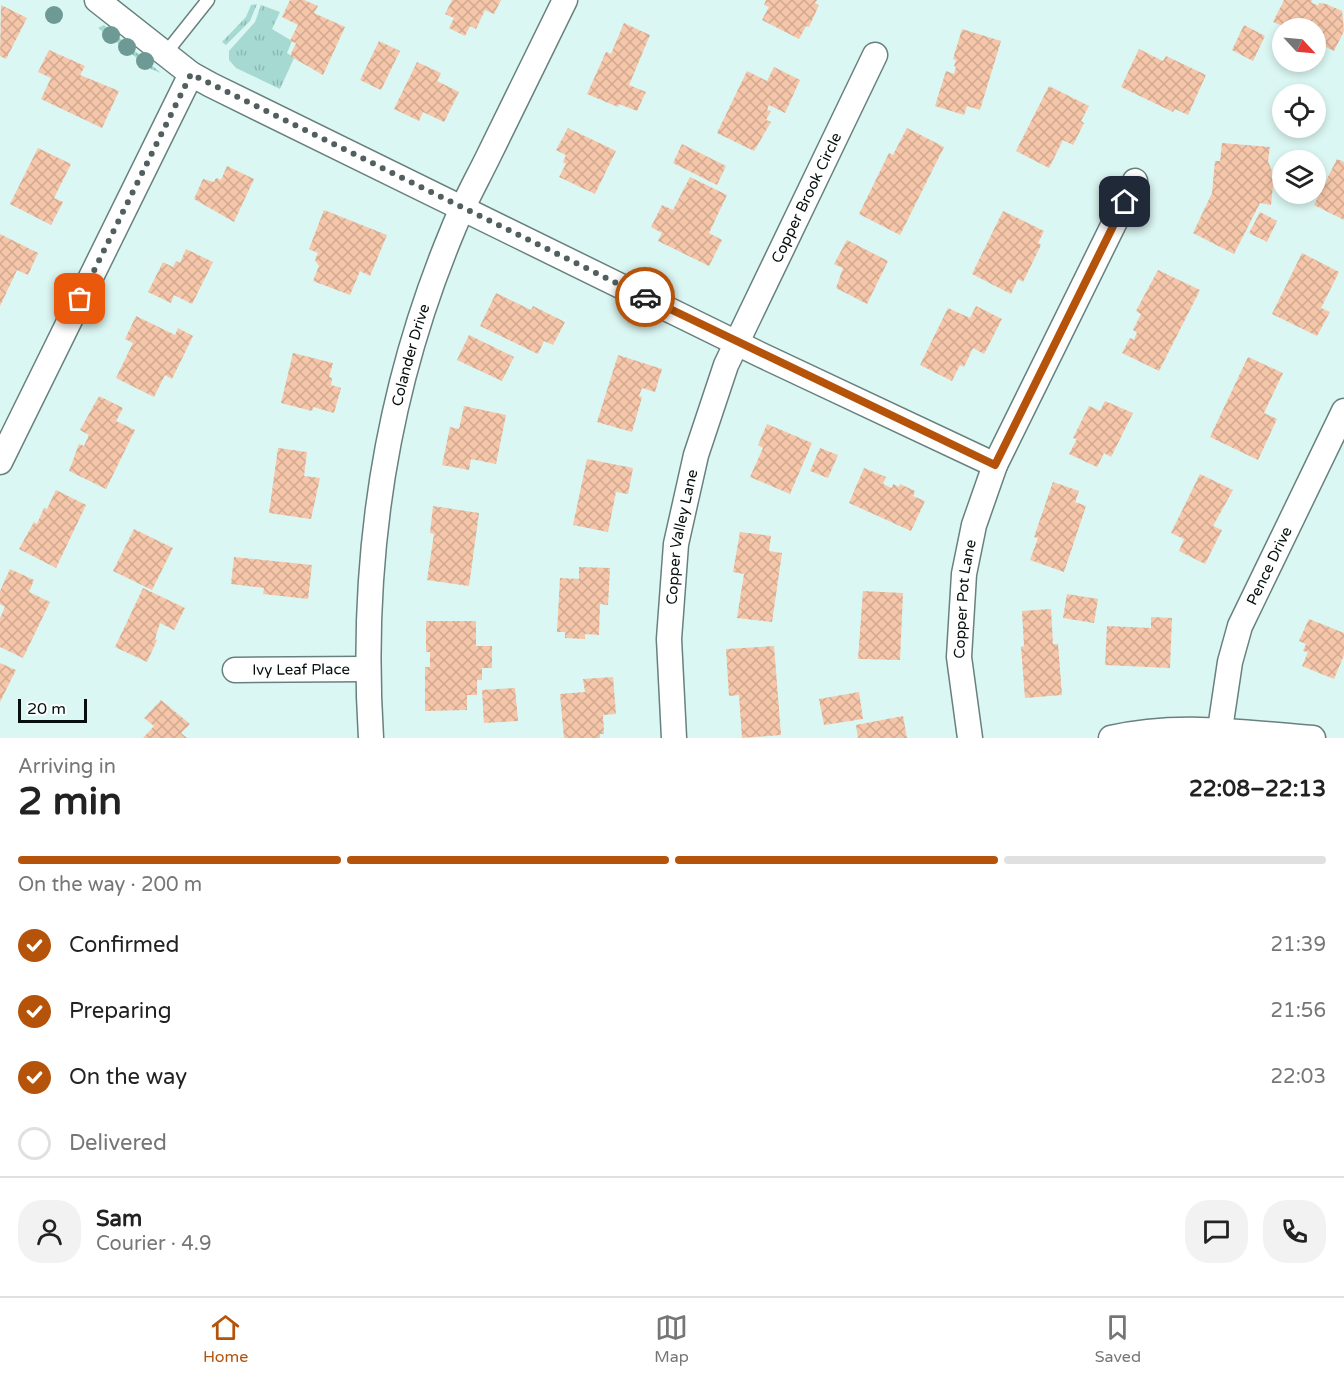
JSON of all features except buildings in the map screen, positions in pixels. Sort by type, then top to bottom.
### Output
[{"type":"street","points":[[97,0],[191,74],[737,342],[995,465]]},
{"type":"street","name":"Colander Drive","points":[[371,738],[366,669],[372,547],[386,446],[424,306],[463,207],[565,0]]},
{"type":"street","name":"Copper Brook Circle","points":[[737,342],[875,55]]},
{"type":"street","points":[[0,462],[191,74]]},
{"type":"street","name":"Copper Pot Lane","points":[[970,738],[958,657],[963,574],[974,525],[995,465],[1135,182]]},
{"type":"street","name":"Copper Valley Lane","points":[[674,738],[669,639],[676,544],[699,445],[712,402],[737,342]]},
{"type":"street","name":"Pence Drive","points":[[1220,729],[1230,662],[1240,627],[1344,411]]},
{"type":"street","name":"Ivy Leaf Place","points":[[236,670],[366,669]]},
{"type":"street","points":[[1111,738],[1169,729],[1220,729],[1313,738]]},
{"type":"lane","points":[[165,54],[208,0]]},
{"type":"green space","points":[[257,4],[250,21],[226,45],[222,42],[246,17],[251,5]]},
{"type":"green space","points":[[261,5],[280,12],[272,29],[292,41],[287,53],[294,58],[280,89],[236,68],[229,60],[229,51],[255,22]]},
{"type":"green space","points":[[104,25],[161,73],[151,69],[98,28]]},
{"type":"way so far","points":[[80,299],[191,74],[645,297]]},
{"type":"route","points":[[645,297],[759,354],[995,465],[1125,202]]}]
